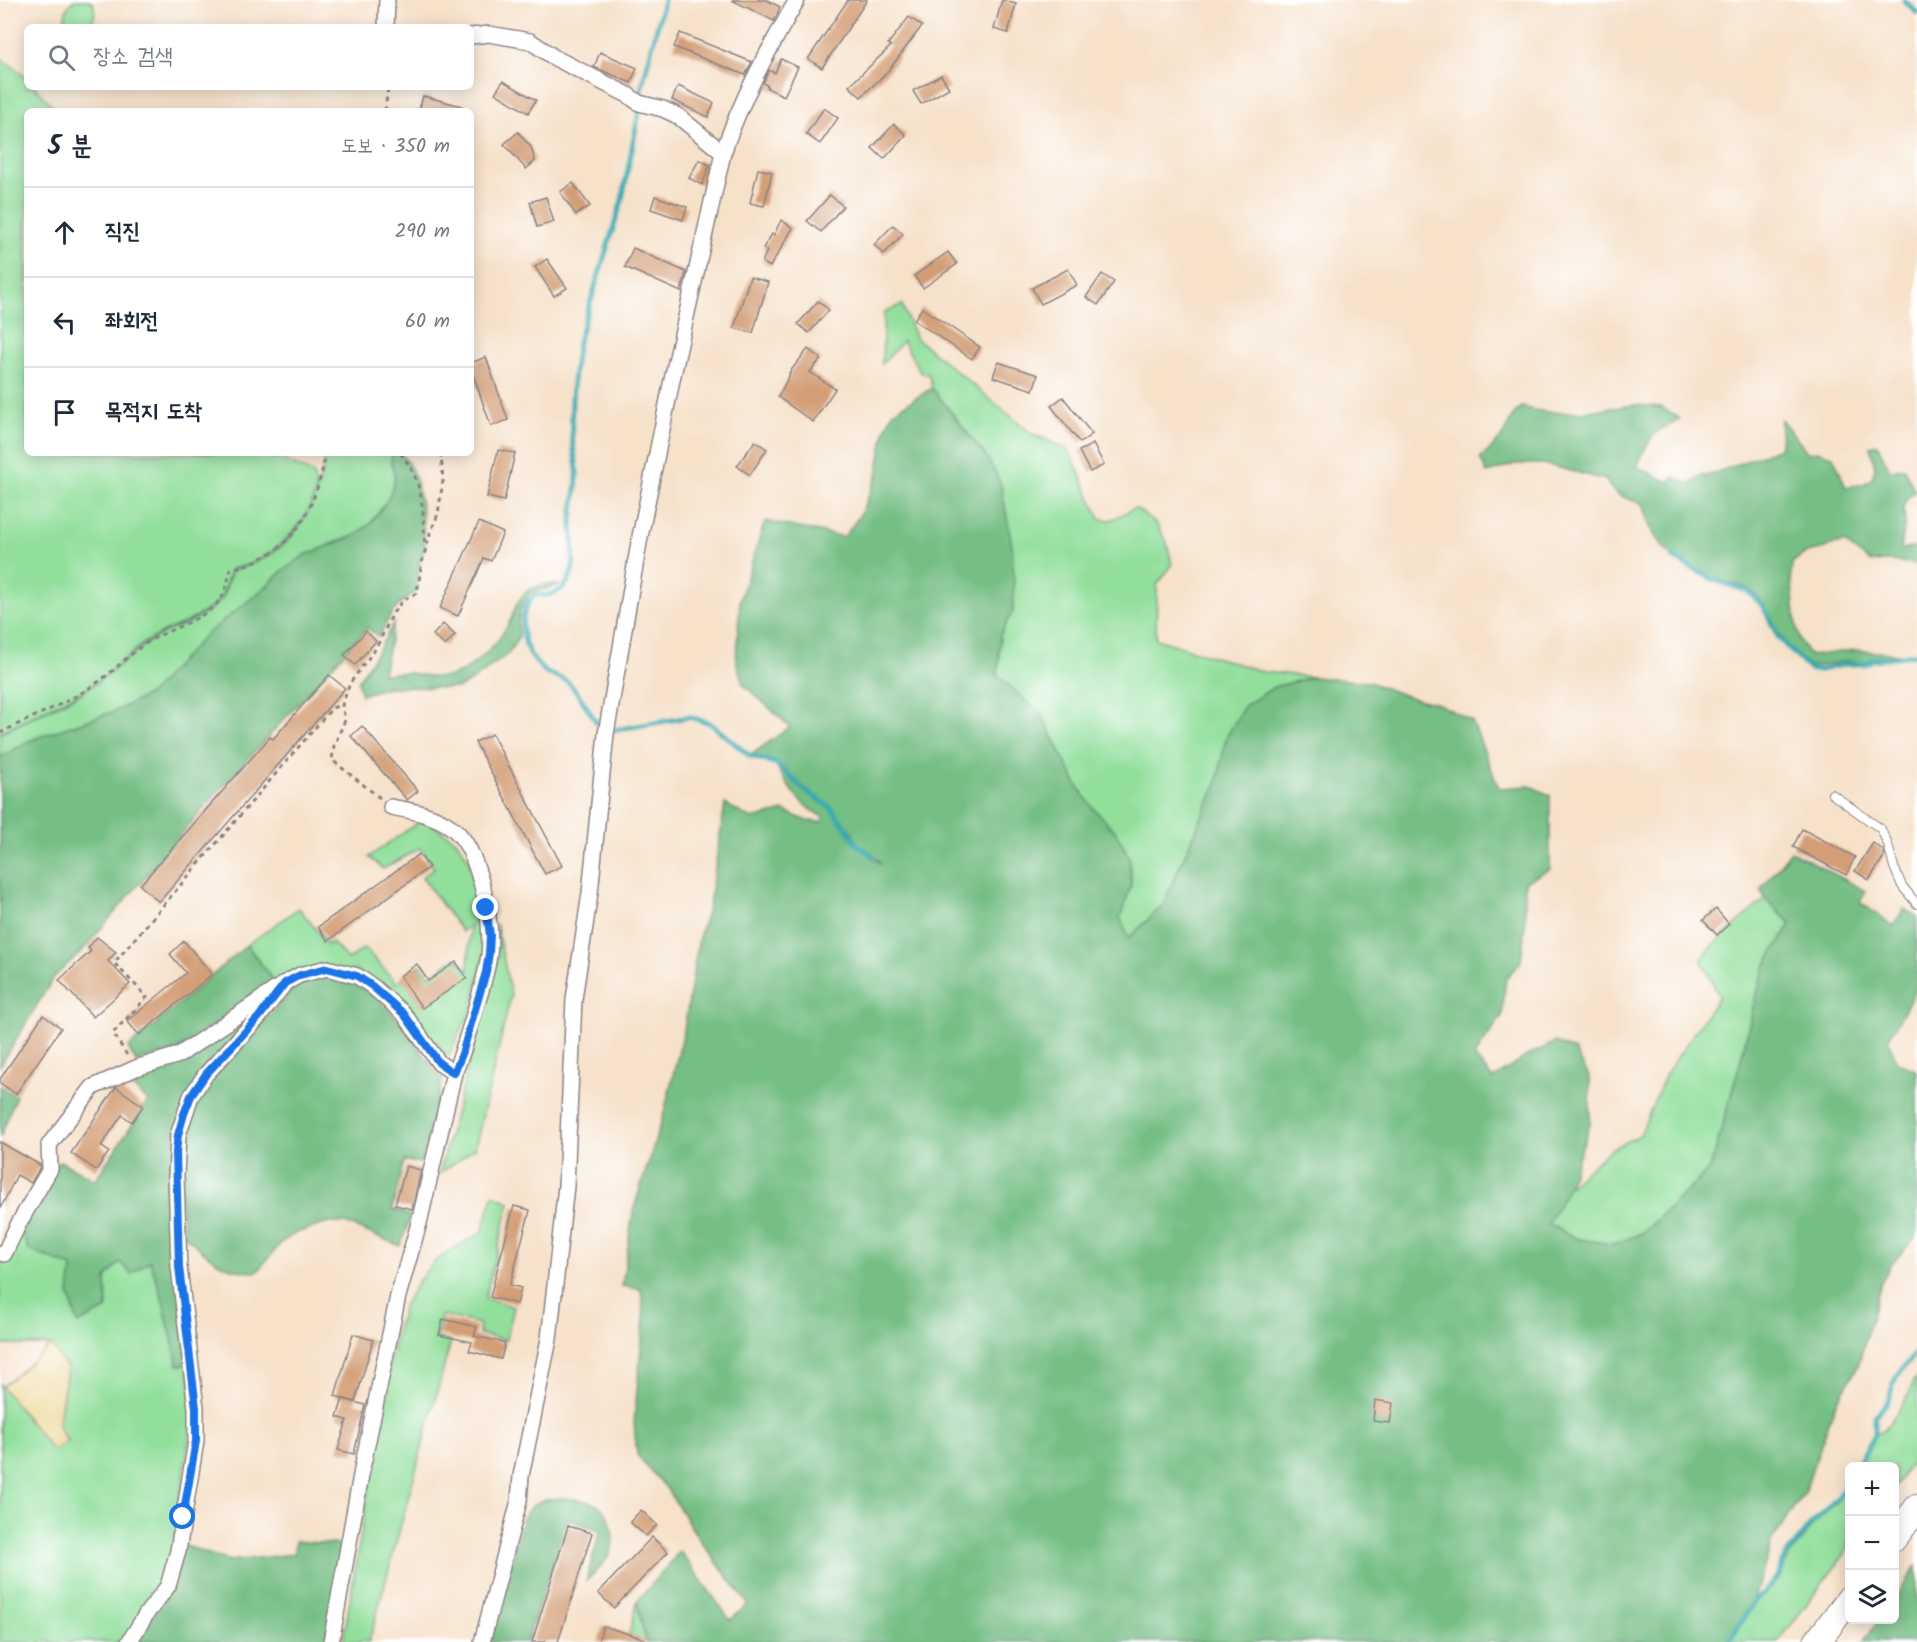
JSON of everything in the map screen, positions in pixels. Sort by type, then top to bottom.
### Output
[{"type":"highway","points":[[1899,1531],[1917,1508]]},
{"type":"highway","points":[[1817,1642],[1845,1605]]},
{"type":"street","points":[[386,24],[387,0]]},
{"type":"street","points":[[482,1642],[519,1501],[521,1476],[549,1339],[566,1186],[571,1025],[590,893],[606,734],[640,537],[673,375],[723,153],[729,133],[765,56],[797,0]]},
{"type":"street","points":[[474,36],[489,34],[530,41],[555,58],[628,94],[639,103],[663,109],[678,116],[723,153]]},
{"type":"street","points":[[331,1642],[363,1464],[396,1307],[419,1223],[454,1073],[481,991],[489,953],[490,935],[481,880],[470,849],[453,828],[433,816],[391,807]]},
{"type":"street","points":[[4,1254],[50,1169],[49,1145],[93,1087],[136,1068],[179,1055],[300,975],[327,968],[357,976],[404,1014],[439,1063],[454,1073]]},
{"type":"street","points":[[129,1642],[147,1613],[168,1586],[178,1551],[196,1441],[196,1408],[179,1267],[176,1176],[178,1135],[191,1096],[206,1074],[259,1017],[285,983]]},
{"type":"lane","points":[[1832,794],[1881,829],[1902,886],[1917,904]]},
{"type":"path","points":[[385,108],[388,90]]},
{"type":"path","points":[[0,733],[80,693],[106,676],[144,644],[189,622],[222,599],[231,569],[251,565],[276,550],[302,522],[312,505],[325,456]]},
{"type":"path","points":[[403,456],[416,479],[421,495],[425,548]]},
{"type":"path","points":[[391,807],[332,760],[334,746],[345,720],[342,705],[350,683],[376,648],[393,613],[402,601],[417,593],[425,548],[438,514],[443,481],[441,456]]},
{"type":"path","points":[[136,1068],[113,1033],[147,997],[114,963],[332,708],[342,705]]},
{"type":"green space","points":[[89,0],[93,3],[95,14],[92,24],[64,24],[67,8],[72,2]]},
{"type":"green space","points":[[0,58],[24,76],[24,90],[38,90],[54,108],[24,108],[24,456],[274,456],[313,473],[316,489],[307,513],[292,533],[263,558],[231,569],[221,598],[209,609],[144,643],[106,675],[79,693],[0,732]]},
{"type":"green space","points":[[902,305],[915,337],[1031,433],[1069,450],[1100,519],[1111,520],[1135,508],[1156,523],[1167,543],[1172,565],[1157,585],[1156,639],[1264,672],[1313,677],[1274,687],[1226,738],[1217,783],[1162,906],[1129,938],[1120,918],[1131,886],[1130,859],[1115,831],[1093,808],[1078,787],[1042,715],[998,676],[1000,635],[1013,611],[988,459],[932,388],[929,375],[920,372],[903,341],[882,364],[884,312]]},
{"type":"green space","points":[[932,388],[988,459],[1001,484],[1012,546],[1014,580],[1013,611],[1000,635],[998,676],[1042,715],[1078,787],[1093,808],[1115,831],[1130,859],[1131,886],[1120,918],[1129,938],[1162,906],[1217,783],[1226,738],[1244,706],[1274,687],[1313,677],[1369,682],[1412,698],[1439,704],[1472,721],[1499,788],[1530,786],[1550,795],[1550,869],[1525,882],[1525,925],[1521,962],[1506,978],[1502,1016],[1474,1056],[1493,1079],[1525,1057],[1555,1042],[1575,1051],[1590,1078],[1590,1124],[1568,1187],[1548,1224],[1578,1239],[1614,1244],[1644,1232],[1710,1169],[1766,964],[1791,924],[1765,899],[1761,889],[1791,851],[1866,891],[1860,902],[1893,926],[1904,909],[1917,916],[1917,987],[1888,1040],[1897,1062],[1917,1071],[1917,1235],[1890,1266],[1881,1283],[1858,1366],[1836,1403],[1804,1493],[1772,1542],[1754,1599],[1728,1642],[646,1642],[637,1602],[680,1551],[730,1620],[748,1604],[697,1536],[667,1489],[637,1455],[634,1422],[644,1318],[641,1289],[622,1286],[633,1211],[664,1113],[684,1030],[699,937],[709,905],[725,804],[752,819],[784,811],[807,821],[822,822],[823,817],[807,807],[795,795],[776,765],[803,791],[830,809],[857,847],[882,864],[873,854],[859,845],[852,832],[832,807],[805,788],[777,762],[751,755],[790,727],[743,684],[736,660],[740,599],[765,521],[844,537],[860,515],[877,476],[885,430],[893,412]]},
{"type":"green space","points":[[1634,405],[1661,407],[1680,419],[1655,434],[1637,467],[1669,482],[1674,477],[1689,484],[1701,475],[1707,476],[1780,448],[1781,419],[1808,453],[1817,451],[1833,456],[1846,487],[1863,484],[1872,479],[1875,468],[1870,446],[1877,444],[1890,470],[1904,468],[1915,492],[1907,498],[1903,508],[1905,521],[1901,549],[1914,548],[1917,545],[1917,564],[1890,561],[1870,562],[1844,542],[1804,554],[1792,563],[1791,576],[1796,625],[1800,640],[1810,656],[1855,650],[1899,654],[1871,658],[1865,663],[1848,661],[1811,667],[1782,639],[1754,593],[1740,585],[1716,580],[1676,559],[1658,541],[1647,518],[1644,504],[1616,493],[1606,480],[1544,464],[1515,464],[1487,473],[1480,458],[1497,442],[1514,414],[1522,407],[1564,413]]},
{"type":"green space","points":[[325,456],[392,456],[395,480],[387,501],[370,524],[354,536],[335,542],[282,571],[150,694],[118,710],[36,738],[0,757],[0,734],[80,694],[107,676],[144,645],[210,610],[222,599],[232,570],[271,554],[298,528],[308,512]]},
{"type":"green space","points":[[392,456],[403,456],[416,479],[425,547],[420,562],[416,592],[398,606],[379,637],[367,628],[206,805],[82,951],[54,977],[0,1066],[0,757],[36,738],[118,710],[150,694],[205,635],[266,587],[282,571],[305,555],[354,536],[370,524],[387,501],[395,480]]},
{"type":"green space","points":[[544,584],[560,585],[530,593],[520,610],[519,636],[509,653],[473,680],[459,688],[388,687],[361,695],[358,681],[394,621],[383,674],[408,673],[447,677],[466,669],[485,654],[506,628],[524,594]]},
{"type":"green space","points":[[423,819],[456,840],[468,858],[482,920],[485,948],[472,1008],[448,1057],[405,1008],[356,970],[275,983],[247,945],[299,908],[328,945],[332,942],[348,960],[364,948],[397,983],[420,965],[430,976],[456,957],[468,971],[470,925],[462,932],[422,877],[434,868],[420,848],[383,869],[369,857]]},
{"type":"green space","points":[[1765,899],[1791,924],[1766,964],[1710,1169],[1644,1232],[1614,1245],[1578,1239],[1547,1224],[1568,1187],[1611,1149],[1640,1135],[1666,1074],[1719,996],[1701,959],[1717,941]]},
{"type":"green space","points":[[496,923],[511,995],[475,1148],[439,1174],[498,956]]},
{"type":"green space","points":[[247,945],[275,983],[175,1051],[136,1062],[128,1048]]},
{"type":"green space","points":[[326,977],[353,984],[375,997],[397,1018],[443,1080],[421,1163],[404,1161],[392,1209],[411,1216],[400,1246],[345,1223],[328,1223],[296,1233],[281,1243],[257,1272],[234,1269],[216,1261],[184,1235],[180,1181],[186,1125],[201,1091],[297,985],[310,979]]},
{"type":"green space","points":[[263,1004],[218,1056],[174,1133],[188,1364],[178,1365],[162,1297],[150,1261],[131,1274],[120,1262],[106,1278],[107,1309],[78,1324],[69,1294],[72,1267],[29,1250],[20,1229],[46,1181],[60,1161],[95,1180],[148,1101],[134,1088],[145,1068]]},
{"type":"green space","points":[[0,1086],[16,1096],[0,1138]]},
{"type":"green space","points":[[493,1195],[510,1202],[485,1298],[514,1307],[506,1340],[479,1334],[480,1324],[442,1315],[436,1338],[451,1341],[369,1642],[343,1642],[385,1390],[404,1304],[434,1262],[482,1233]]},
{"type":"green space","points":[[20,1229],[29,1250],[73,1267],[69,1294],[107,1309],[106,1278],[120,1262],[150,1261],[162,1297],[178,1365],[188,1364],[193,1411],[169,1577],[125,1642],[0,1642],[0,1384],[29,1422],[67,1440],[58,1426],[67,1368],[51,1345],[0,1345],[0,1262]]},
{"type":"green space","points":[[1917,1378],[1917,1455],[1899,1480],[1899,1462],[1862,1462],[1876,1434],[1884,1431],[1909,1395],[1913,1381]]},
{"type":"green space","points":[[1845,1489],[1844,1555],[1778,1642],[1731,1642],[1756,1601],[1765,1595],[1781,1575],[1784,1563],[1814,1524],[1838,1500]]},
{"type":"green space","points":[[564,1498],[596,1504],[606,1513],[613,1538],[608,1557],[586,1582],[600,1530],[567,1519],[527,1642],[490,1642],[523,1518],[531,1507],[540,1501]]},
{"type":"green space","points":[[295,1541],[344,1545],[326,1642],[133,1642],[183,1545],[230,1561],[294,1554]]},
{"type":"green space","points":[[1917,1566],[1917,1642],[1863,1642],[1876,1624],[1899,1624],[1899,1592]]},
{"type":"green space","points":[[637,1602],[646,1642],[627,1642]]},
{"type":"sand","points":[[51,1345],[67,1368],[58,1426],[67,1441],[53,1451],[2,1387]]},
{"type":"building","points":[[732,0],[767,0],[780,7],[774,21]]},
{"type":"building","points":[[848,0],[867,0],[822,68],[808,59]]},
{"type":"building","points":[[1002,0],[1016,4],[1008,33],[994,29]]},
{"type":"building","points":[[909,17],[922,26],[889,70],[861,97],[849,86],[891,46],[888,44]]},
{"type":"building","points":[[680,33],[752,62],[745,75],[674,47]]},
{"type":"building","points":[[600,52],[637,68],[631,83],[594,67]]},
{"type":"building","points":[[781,59],[798,67],[784,96],[767,88],[768,86],[763,83],[769,70],[775,73]]},
{"type":"building","points":[[941,75],[949,88],[921,104],[913,91]]},
{"type":"building","points":[[503,81],[536,100],[528,113],[495,93]]},
{"type":"building","points":[[678,86],[714,103],[708,117],[672,100]]},
{"type":"building","points":[[423,96],[462,106],[462,108],[420,108]]},
{"type":"building","points":[[824,108],[838,118],[820,144],[806,134]]},
{"type":"building","points":[[894,124],[906,135],[884,159],[872,148]]},
{"type":"building","points":[[518,132],[531,147],[535,161],[526,169],[504,144]]},
{"type":"building","points":[[699,160],[710,165],[702,185],[689,178]]},
{"type":"building","points":[[758,169],[772,172],[764,206],[750,203]]},
{"type":"building","points":[[573,183],[590,206],[576,215],[560,192]]},
{"type":"building","points":[[830,195],[843,206],[821,232],[807,221]]},
{"type":"building","points":[[655,196],[687,207],[683,220],[651,209]]},
{"type":"building","points":[[546,197],[554,222],[537,227],[530,202]]},
{"type":"building","points":[[781,220],[793,228],[770,267],[762,262],[767,251],[763,248],[772,234],[774,235]]},
{"type":"building","points":[[893,225],[903,234],[884,254],[874,245]]},
{"type":"building","points":[[633,248],[686,272],[681,292],[625,267]]},
{"type":"building","points":[[948,252],[957,264],[923,288],[914,276]]},
{"type":"building","points":[[547,259],[567,288],[554,296],[535,267]]},
{"type":"building","points":[[1068,269],[1077,285],[1041,304],[1032,288]]},
{"type":"building","points":[[1102,274],[1114,282],[1098,305],[1086,297]]},
{"type":"building","points":[[750,277],[768,282],[753,333],[734,328]]},
{"type":"building","points":[[818,301],[829,310],[809,333],[798,324]]},
{"type":"building","points":[[922,308],[980,347],[972,359],[914,320]]},
{"type":"building","points":[[808,349],[821,359],[810,372],[835,389],[813,422],[778,397],[789,373]]},
{"type":"building","points":[[486,357],[508,420],[491,426],[474,378],[474,362]]},
{"type":"building","points":[[998,362],[1038,375],[1033,390],[993,377]]},
{"type":"building","points":[[1063,397],[1092,434],[1080,443],[1051,406]]},
{"type":"building","points":[[755,441],[767,449],[750,475],[737,466]]},
{"type":"building","points":[[1093,444],[1104,465],[1090,472],[1079,451]]},
{"type":"building","points":[[498,450],[515,453],[504,501],[487,497]]},
{"type":"building","points":[[479,522],[503,533],[491,561],[484,558],[458,616],[440,608]]},
{"type":"building","points":[[443,624],[455,635],[445,646],[433,635]]},
{"type":"building","points":[[366,631],[376,641],[355,665],[344,655]]},
{"type":"building","points":[[329,675],[345,688],[159,902],[140,885],[270,737],[273,739]]},
{"type":"building","points":[[362,726],[418,791],[407,800],[351,736]]},
{"type":"building","points":[[492,734],[562,866],[545,874],[475,742]]},
{"type":"building","points":[[1802,829],[1855,857],[1846,875],[1793,847]]},
{"type":"building","points":[[1873,843],[1883,850],[1885,855],[1869,880],[1855,871]]},
{"type":"building","points":[[419,854],[429,867],[328,941],[318,927]]},
{"type":"building","points":[[1716,909],[1729,924],[1717,935],[1703,920]]},
{"type":"building","points":[[97,937],[116,952],[108,961],[130,984],[93,1017],[59,980],[91,951],[88,948]]},
{"type":"building","points":[[184,941],[212,974],[139,1035],[127,1021],[186,973],[170,954]]},
{"type":"building","points":[[456,962],[467,978],[422,1008],[400,976],[417,964],[428,981]]},
{"type":"building","points":[[43,1015],[61,1028],[16,1094],[0,1083],[0,1079]]},
{"type":"building","points":[[116,1087],[143,1106],[132,1122],[122,1115],[101,1146],[109,1152],[96,1170],[71,1153]]},
{"type":"building","points":[[0,1142],[40,1167],[31,1183],[17,1175],[0,1209]]},
{"type":"building","points":[[406,1166],[421,1170],[412,1209],[395,1205]]},
{"type":"building","points":[[514,1206],[530,1210],[510,1285],[521,1288],[517,1304],[490,1297]]},
{"type":"building","points":[[443,1319],[477,1327],[474,1336],[505,1343],[501,1359],[469,1351],[472,1342],[439,1335]]},
{"type":"building","points":[[353,1334],[373,1340],[355,1402],[335,1396]]},
{"type":"building","points":[[343,1399],[365,1405],[354,1454],[338,1450],[347,1420],[337,1417]]},
{"type":"building","points":[[1375,1400],[1393,1403],[1390,1423],[1373,1421]]},
{"type":"building","points":[[641,1510],[657,1525],[646,1536],[630,1522]]},
{"type":"building","points":[[568,1526],[592,1533],[558,1642],[532,1642]]},
{"type":"building","points":[[652,1537],[668,1552],[614,1608],[598,1593]]},
{"type":"building","points":[[603,1626],[645,1639],[644,1642],[598,1642]]},
{"type":"waterway","points":[[639,98],[664,0]]},
{"type":"waterway","points":[[1904,0],[1917,13]]},
{"type":"waterway","points":[[599,726],[570,684],[546,672],[531,655],[523,635],[522,624],[528,604],[535,595],[548,595],[561,590],[571,576],[573,568],[572,520],[577,476],[572,438],[572,410],[576,353],[622,200],[640,107]]},
{"type":"waterway","points":[[1673,558],[1714,580],[1747,591],[1763,606],[1778,637],[1810,670],[1847,664],[1865,664],[1872,660],[1917,654]]},
{"type":"waterway","points":[[614,730],[689,717],[710,723],[750,756],[777,764],[804,789],[831,808],[858,846],[873,856]]},
{"type":"waterway","points":[[1859,1462],[1875,1434],[1875,1416],[1887,1403],[1896,1377],[1917,1351]]},
{"type":"waterway","points":[[1729,1642],[1755,1600],[1764,1593],[1779,1574],[1782,1562],[1788,1553],[1845,1486]]},
{"type":"route","points":[[183,1517],[196,1441],[196,1408],[179,1267],[176,1152],[178,1135],[191,1096],[206,1074],[259,1017],[285,983],[300,975],[327,968],[357,976],[386,997],[404,1014],[439,1063],[454,1073],[462,1054],[486,972],[490,935],[486,908]]}]
